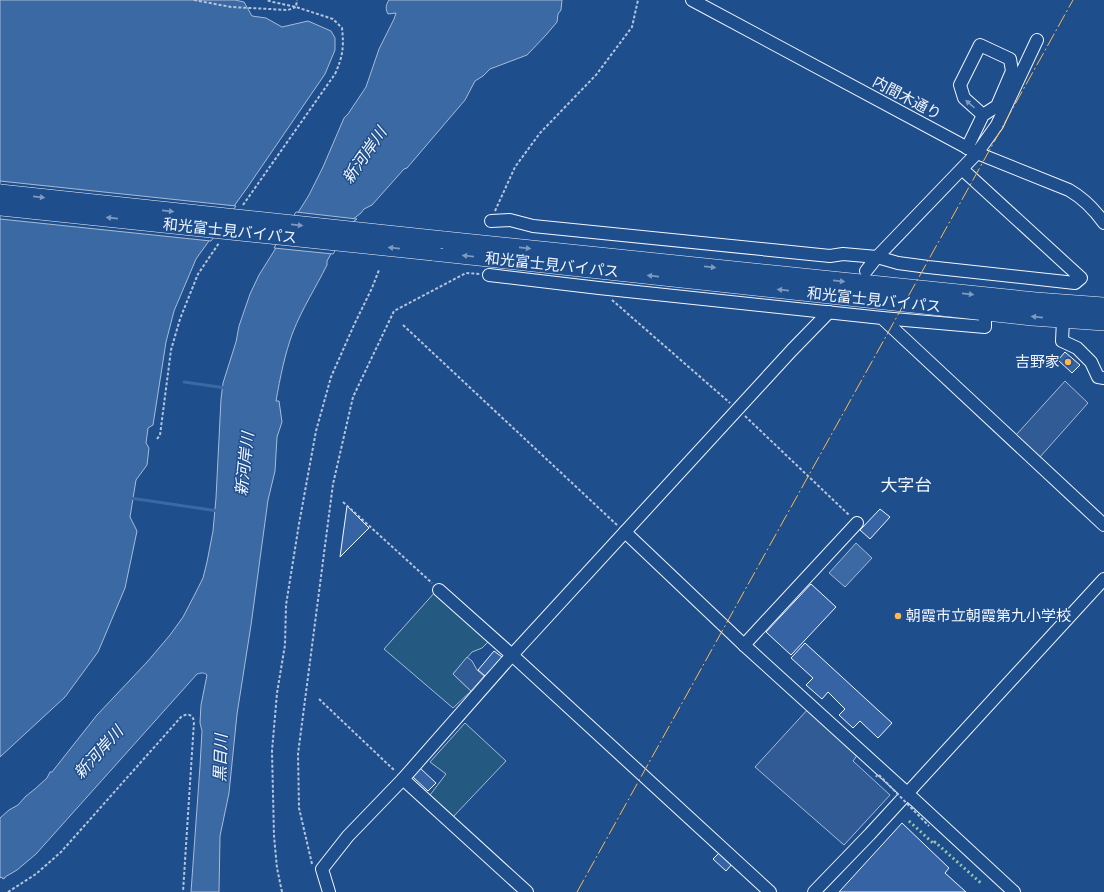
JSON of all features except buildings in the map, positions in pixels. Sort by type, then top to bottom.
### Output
[{"type":"highway","name":"和光富士見バイパス","points":[[0,193],[985,312],[1063,320],[1104,322]]},
{"type":"highway","name":"和光富士見バイパス","points":[[0,207],[1104,306]]},
{"type":"street","name":"内間木通り","points":[[692,0],[972,150],[1068,190],[1100,211],[1104,223]]},
{"type":"street","points":[[972,150],[997,125],[1038,40]]},
{"type":"street","points":[[866,271],[962,169],[972,150],[983,115],[997,106],[1012,71],[1010,59],[980,45],[960,85],[964,98],[983,115]]},
{"type":"street","points":[[491,221],[510,220],[533,226],[830,256],[843,254],[878,257],[898,263],[928,267],[1075,283],[1081,278],[962,169]]},
{"type":"street","points":[[489,275],[882,318],[985,327],[985,312]]},
{"type":"street","points":[[329,892],[322,869],[348,836],[403,779],[512,655],[792,350],[829,312]]},
{"type":"street","points":[[882,318],[1104,525]]},
{"type":"street","points":[[1063,320],[1062,341],[1078,348],[1091,362],[1101,377]]},
{"type":"street","points":[[744,645],[857,522]]},
{"type":"street","points":[[625,532],[744,645],[908,793],[1014,892]]},
{"type":"street","points":[[814,892],[908,793],[1104,579]]},
{"type":"street","points":[[439,590],[770,892]]},
{"type":"street","points":[[403,779],[527,892]]},
{"type":"path","points":[[194,0],[231,7],[288,10],[296,7]]},
{"type":"path","points":[[242,208],[335,74],[342,60],[344,44],[342,28],[333,20],[296,7],[266,0]]},
{"type":"path","points":[[296,7],[297,0]]},
{"type":"path","points":[[491,221],[515,167],[540,133],[596,75],[632,28],[638,0]]},
{"type":"path","points":[[157,439],[160,435],[171,350],[180,319],[198,274],[220,241]]},
{"type":"path","points":[[282,892],[277,868],[274,836],[272,751],[277,693],[285,645],[286,605],[316,431],[331,377],[379,270]]},
{"type":"path","points":[[313,869],[299,808],[298,754],[333,484],[354,397],[394,311],[466,273],[489,275]]},
{"type":"path","points":[[403,325],[625,532]]},
{"type":"path","points":[[343,502],[439,590]]},
{"type":"path","points":[[319,699],[403,779]]},
{"type":"path","points":[[8,892],[36,874],[61,852],[181,717],[188,715],[193,717],[194,722],[183,892]]},
{"type":"path","points":[[876,777],[878,774],[929,826]]},
{"type":"shaded area","points":[[1065,381],[1088,403],[1040,457],[1016,435]]},
{"type":"shaded area","points":[[436,591],[488,639],[488,642],[482,648],[472,652],[453,674],[471,691],[453,708],[384,649]]},
{"type":"shaded area","points":[[467,657],[472,661],[477,670],[484,676],[471,691],[453,674]]},
{"type":"shaded area","points":[[809,708],[858,754],[853,761],[890,795],[844,845],[755,767]]},
{"type":"shaded area","points":[[465,723],[506,761],[453,817],[430,795],[446,774],[430,762]]},
{"type":"water","points":[[0,0],[235,0],[244,2],[252,16],[266,18],[282,27],[308,21],[331,31],[335,38],[335,50],[325,74],[247,188],[196,259],[174,311],[166,342],[153,425],[148,428],[146,443],[149,448],[147,465],[136,480],[130,517],[137,531],[125,588],[98,652],[65,697],[0,757]]},
{"type":"water","points":[[389,0],[562,0],[561,10],[558,14],[557,22],[527,55],[490,69],[475,81],[465,100],[407,168],[404,169],[372,205],[364,209],[352,220],[327,261],[327,265],[293,332],[283,366],[276,401],[279,401],[282,422],[277,437],[275,471],[268,500],[237,714],[229,793],[220,836],[219,892],[191,892],[202,731],[200,723],[201,705],[207,675],[205,673],[197,674],[36,854],[5,878],[0,878],[0,818],[9,810],[18,805],[47,778],[50,772],[52,772],[97,715],[148,661],[170,635],[183,617],[203,578],[213,531],[223,383],[236,342],[239,326],[250,294],[259,275],[309,195],[344,118],[366,87],[379,49],[396,13],[388,14],[386,7]]},
{"type":"water","points":[[856,543],[872,558],[845,587],[829,573]]},
{"type":"pier","points":[[0,181],[236,206],[211,241],[0,219]]},
{"type":"pier","points":[[296,212],[357,219],[354,221],[333,254],[274,248]]},
{"type":"waterway","points":[[184,382],[226,388]]},
{"type":"waterway","points":[[130,498],[218,511]]},
{"type":"hedge","points":[[909,821],[982,884]]},
{"type":"power","points":[[577,892],[1073,0]]},
{"type":"place","name":"吉野家","points":[[1068,362]]},
{"type":"place","name":"朝霞市立朝霞第九小学校","points":[[898,616]]},
{"type":"district","name":"大字台","points":[[906,485]]},
{"type":"water label","name":"新河岸川","points":[[364,155]]},
{"type":"water label","name":"新河岸川","points":[[244,464]]},
{"type":"water label","name":"新河岸川","points":[[98,752]]},
{"type":"water label","name":"黒目川","points":[[220,758]]}]
